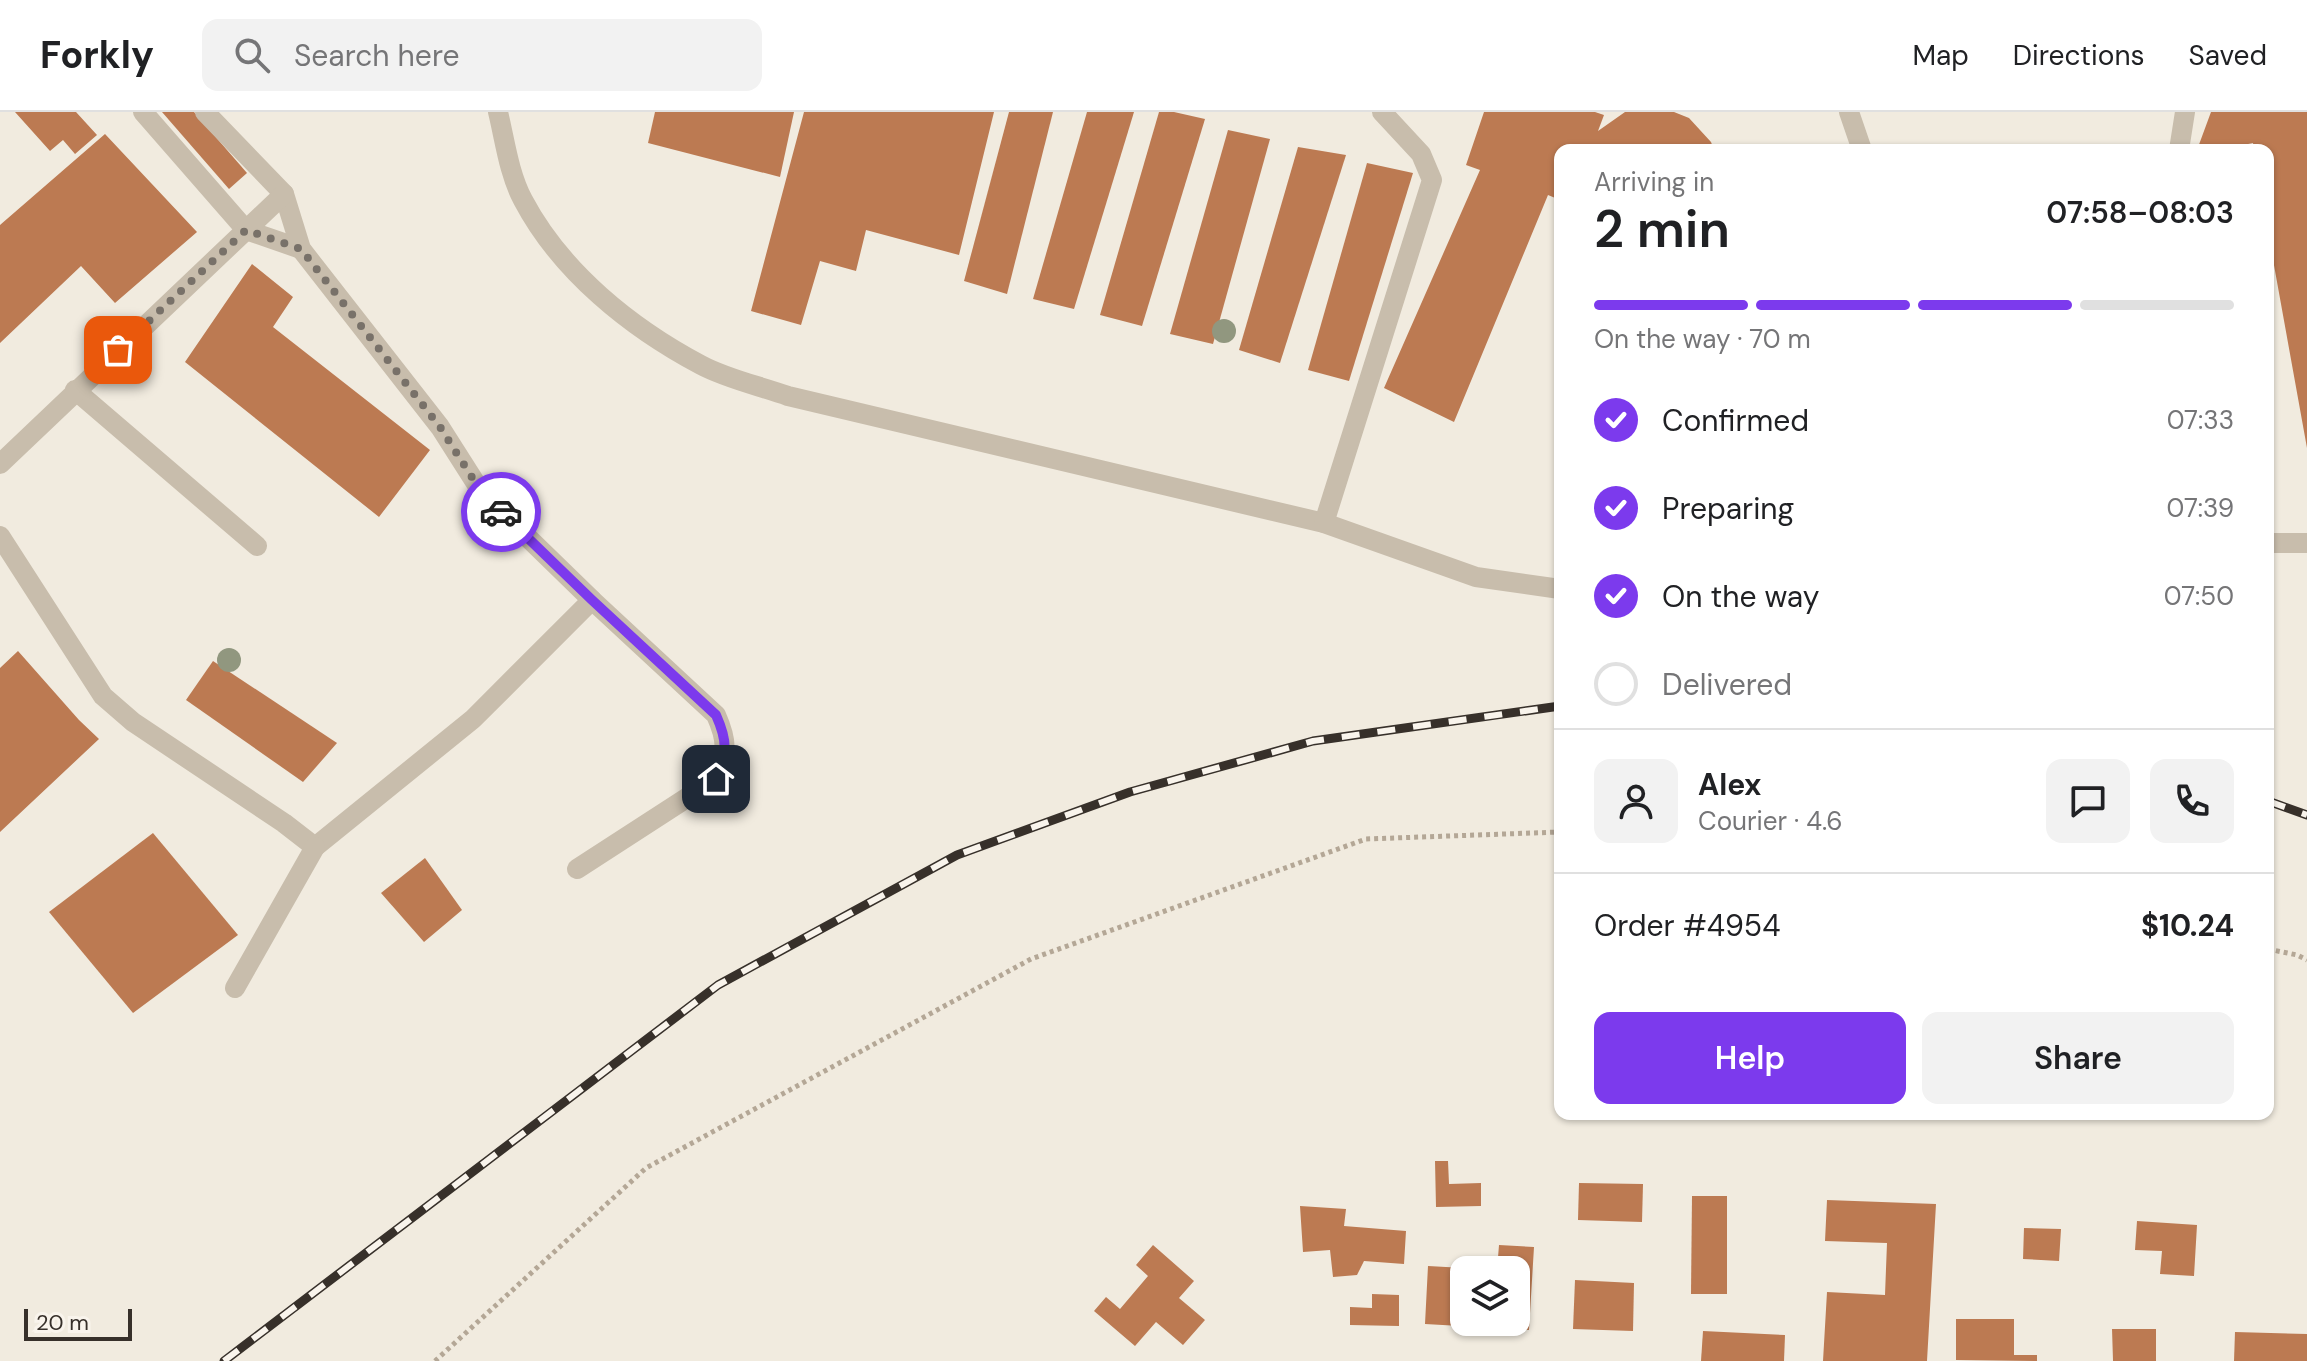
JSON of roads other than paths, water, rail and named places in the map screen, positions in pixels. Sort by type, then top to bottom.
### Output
[{"type":"lane","points":[[143,112],[246,230],[301,249]]},
{"type":"lane","points":[[205,112],[284,194],[301,249],[440,427],[482,493],[716,715],[724,734],[725,756],[716,779],[577,869]]},
{"type":"lane","points":[[498,112],[523,200],[546,235],[586,283],[615,309],[703,366],[788,396],[1324,523],[1476,577],[1554,588]]},
{"type":"lane","points":[[1324,523],[1432,180],[1421,154],[1382,112]]},
{"type":"lane","points":[[1849,112],[1860,144]]},
{"type":"lane","points":[[2180,144],[2185,112]]},
{"type":"lane","points":[[0,464],[284,194]]},
{"type":"lane","points":[[75,390],[257,546]]},
{"type":"lane","points":[[0,536],[103,696],[133,722],[315,847]]},
{"type":"lane","points":[[2274,543],[2307,543]]},
{"type":"lane","points":[[235,988],[315,847],[473,719],[592,600]]},
{"type":"railway","points":[[224,1361],[718,985],[957,855],[1130,792],[1313,741],[1554,707]]},
{"type":"railway","points":[[2274,803],[2307,815]]}]
